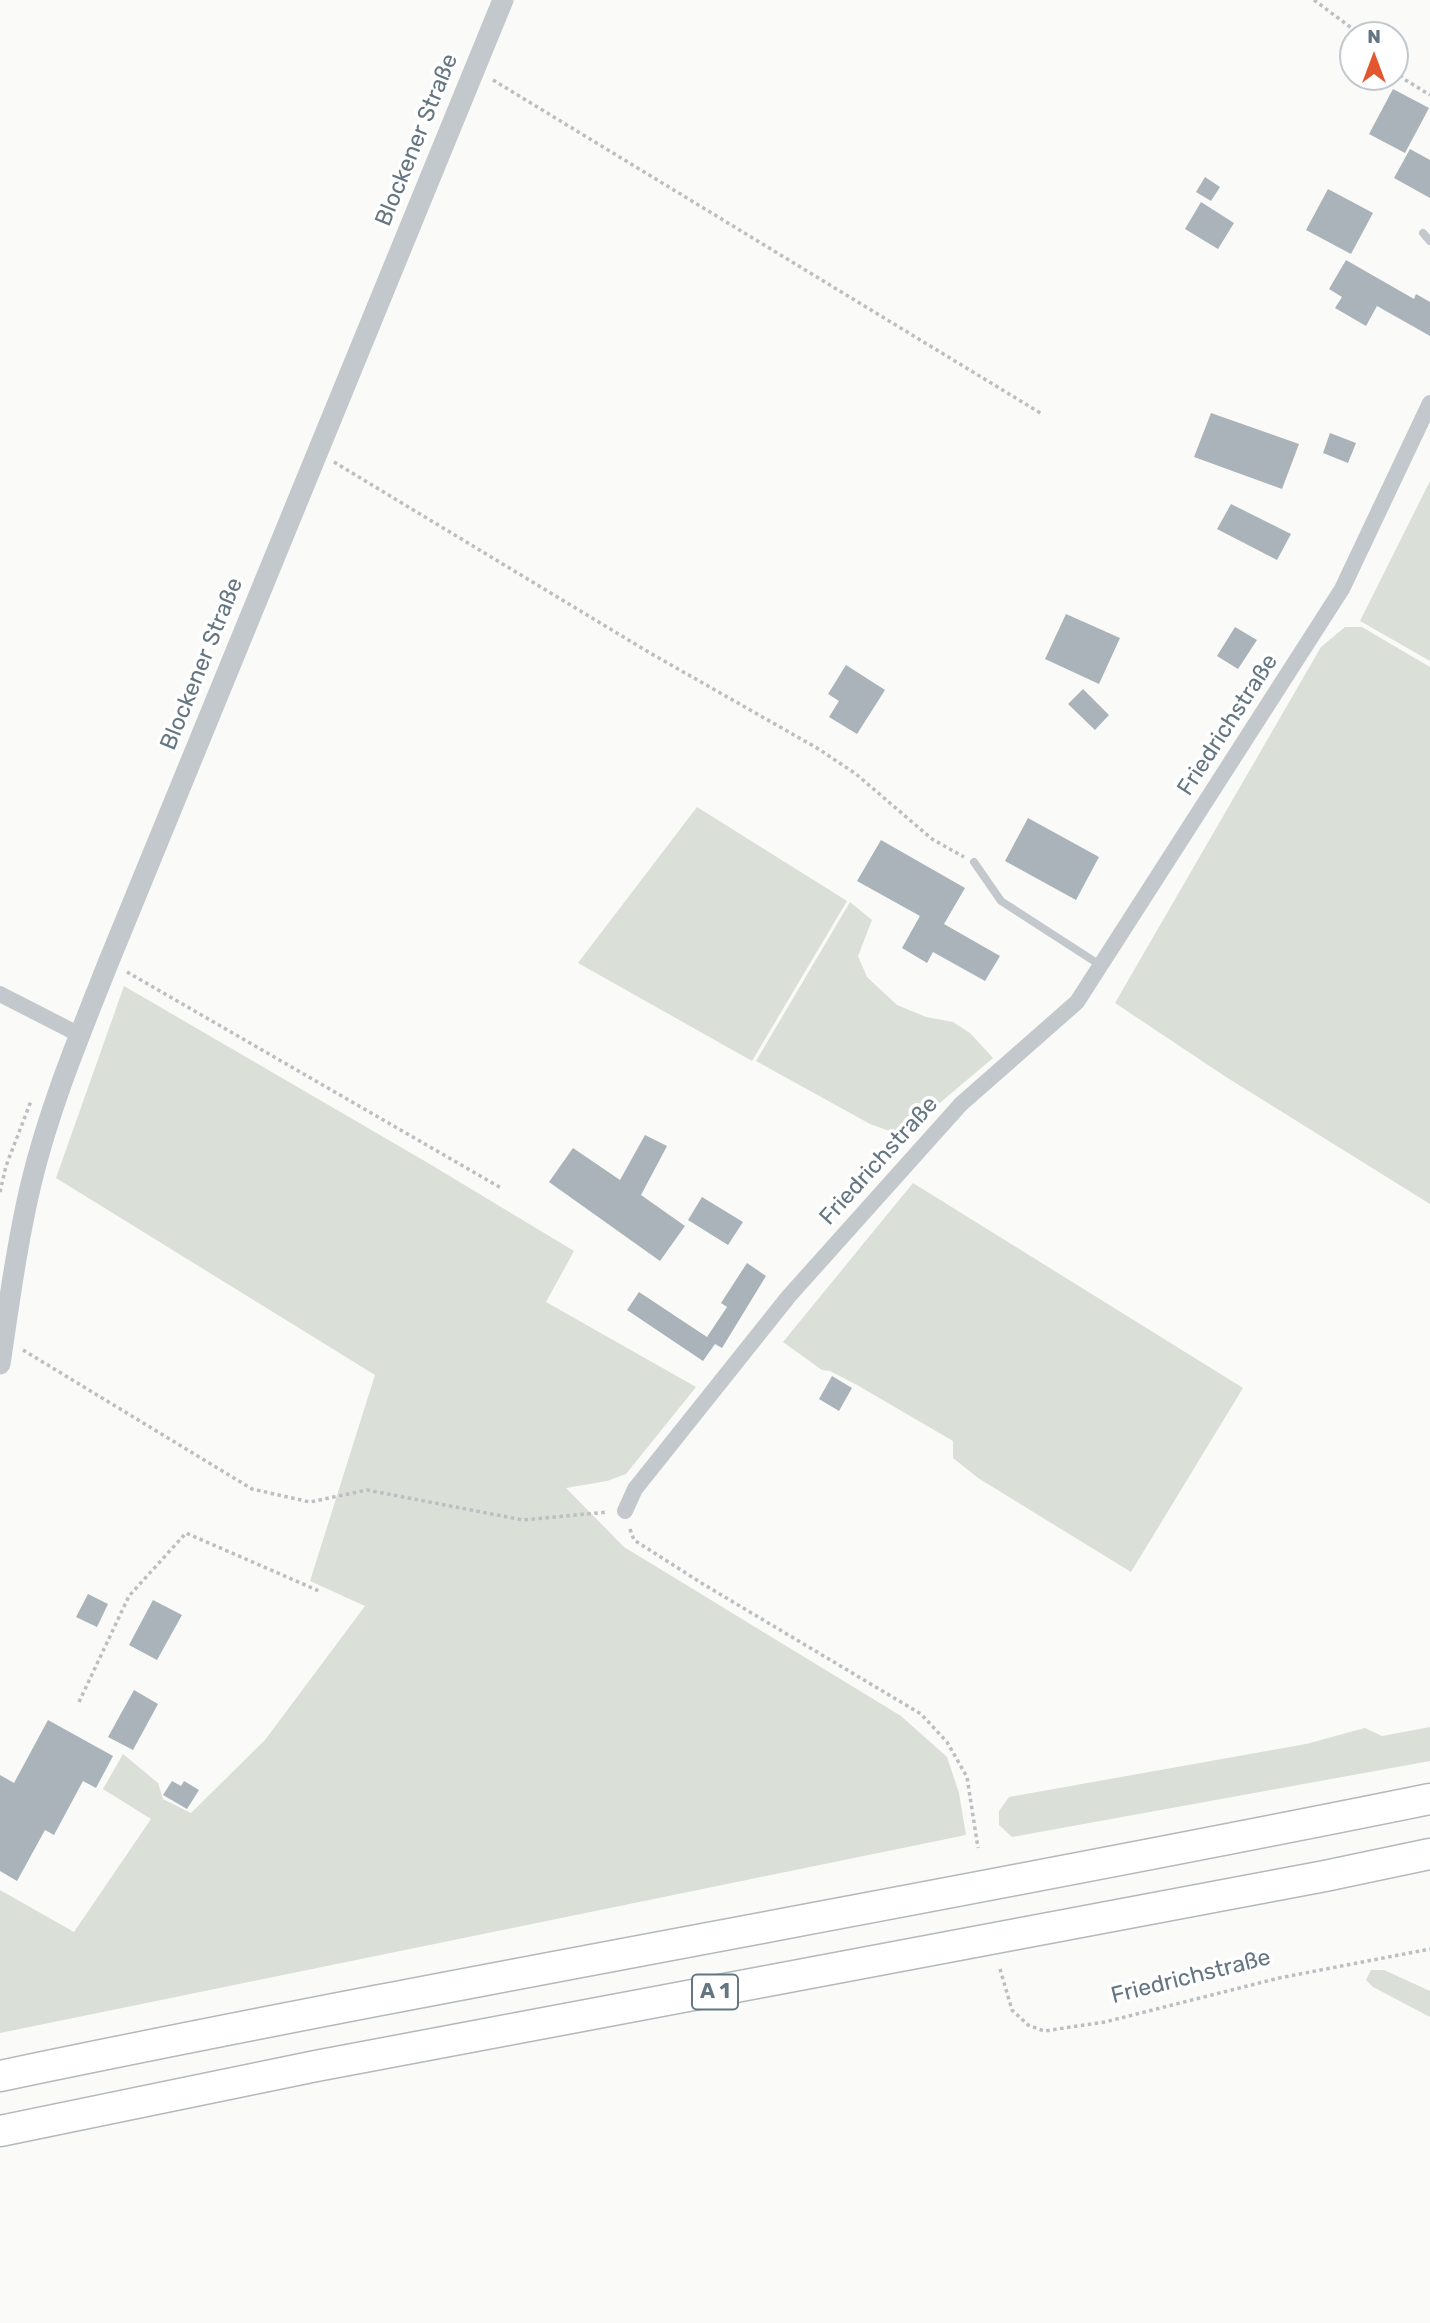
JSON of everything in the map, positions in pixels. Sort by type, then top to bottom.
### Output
[{"type":"highway","name":"A 1","points":[[0,2076],[1430,1799]]},
{"type":"highway","name":"A 1","points":[[0,2131],[316,2066],[1430,1854]]},
{"type":"street","name":"Blockener Straße","points":[[2,1354],[31,1182],[80,1035],[503,0]]},
{"type":"street","name":"Friedrichstraße","points":[[625,1511],[635,1489],[789,1296],[961,1104],[1077,1002],[1342,589],[1430,403]]},
{"type":"street","points":[[0,994],[80,1035]]},
{"type":"lane","points":[[1423,233],[1430,241]]},
{"type":"lane","points":[[974,862],[1002,901],[1100,965]]},
{"type":"path","points":[[1314,0],[1342,21]]},
{"type":"path","points":[[474,69],[1042,414]]},
{"type":"path","points":[[1409,82],[1430,94]]},
{"type":"path","points":[[317,452],[650,653],[817,748],[856,774],[932,839],[974,862]]},
{"type":"path","points":[[108,961],[501,1188]]},
{"type":"path","points":[[2,1354],[18,1347],[253,1489],[310,1502],[367,1490],[523,1520],[625,1511],[634,1540],[921,1714],[947,1742],[967,1777],[978,1848]]},
{"type":"path","points":[[79,1702],[129,1596],[186,1533],[320,1591]]},
{"type":"path","name":"Friedrichstraße","points":[[1000,1969],[1012,2010],[1027,2025],[1044,2031],[1105,2022],[1279,1978],[1430,1949]]},
{"type":"shaded area","points":[[1430,481],[1430,661],[1360,621]]},
{"type":"shaded area","points":[[1345,627],[1362,627],[1430,667],[1430,1204],[1226,1077],[1115,1003],[1321,647]]},
{"type":"shaded area","points":[[697,807],[847,901],[752,1061],[578,963]]},
{"type":"shaded area","points":[[850,902],[872,920],[858,956],[867,977],[897,1005],[926,1017],[953,1022],[970,1033],[993,1058],[909,1129],[892,1132],[870,1124],[756,1061]]},
{"type":"shaded area","points":[[124,986],[574,1251],[546,1302],[696,1387],[626,1474],[607,1481],[566,1488],[624,1547],[901,1716],[947,1757],[959,1793],[966,1835],[0,2033],[0,1890],[74,1932],[151,1819],[103,1789],[123,1754],[158,1783],[163,1799],[191,1813],[265,1740],[365,1606],[310,1581],[375,1375],[56,1178]]},
{"type":"shaded area","points":[[913,1183],[1243,1388],[1131,1572],[978,1478],[953,1458],[953,1441],[857,1385],[830,1371],[822,1370],[783,1342]]},
{"type":"shaded area","points":[[1430,1727],[1430,1761],[1012,1837],[999,1825],[999,1811],[1009,1797],[1306,1744],[1365,1728],[1382,1736]]},
{"type":"shaded area","points":[[1371,1970],[1384,1970],[1430,1991],[1430,2017],[1373,1987],[1366,1980]]},
{"type":"building","points":[[1392,91],[1429,108],[1405,153],[1369,134]]},
{"type":"building","points":[[1410,149],[1430,160],[1430,198],[1394,178]]},
{"type":"building","points":[[1205,177],[1220,187],[1211,201],[1196,192]]},
{"type":"building","points":[[1328,189],[1373,213],[1351,254],[1306,230]]},
{"type":"building","points":[[1201,202],[1234,223],[1218,249],[1185,229]]},
{"type":"building","points":[[1346,260],[1414,299],[1416,294],[1430,302],[1430,336],[1377,306],[1366,326],[1335,308],[1342,297],[1329,289]]},
{"type":"building","points":[[1211,413],[1299,444],[1282,489],[1194,457]]},
{"type":"building","points":[[1330,433],[1356,443],[1348,463],[1323,453]]},
{"type":"building","points":[[1231,504],[1291,534],[1277,560],[1217,529]]},
{"type":"building","points":[[1066,614],[1120,638],[1099,684],[1045,659]]},
{"type":"building","points":[[1235,627],[1257,640],[1238,669],[1217,656]]},
{"type":"building","points":[[846,665],[885,690],[857,734],[829,717],[839,701],[828,694]]},
{"type":"building","points":[[1083,689],[1109,715],[1095,730],[1068,704]]},
{"type":"building","points":[[1028,818],[1099,857],[1076,900],[1005,861]]},
{"type":"building","points":[[881,840],[965,888],[944,924],[1000,956],[985,981],[933,952],[927,963],[902,948],[920,916],[857,881]]},
{"type":"building","points":[[645,1135],[667,1146],[641,1195],[685,1226],[660,1261],[549,1182],[573,1148],[620,1180]]},
{"type":"building","points":[[702,1197],[743,1222],[728,1245],[688,1220]]},
{"type":"building","points":[[747,1263],[766,1276],[722,1348],[715,1344],[703,1361],[627,1310],[639,1292],[707,1337],[727,1307],[721,1303]]},
{"type":"building","points":[[832,1376],[852,1388],[839,1411],[819,1399]]},
{"type":"building","points":[[88,1594],[108,1604],[97,1627],[76,1617]]},
{"type":"building","points":[[153,1600],[182,1615],[157,1660],[129,1645]]},
{"type":"building","points":[[134,1690],[158,1704],[133,1750],[108,1737]]},
{"type":"building","points":[[48,1720],[113,1756],[96,1788],[83,1781],[54,1835],[45,1830],[17,1881],[0,1871],[0,1775],[14,1783]]},
{"type":"building","points":[[172,1781],[181,1786],[184,1781],[199,1790],[187,1809],[163,1795]]}]
